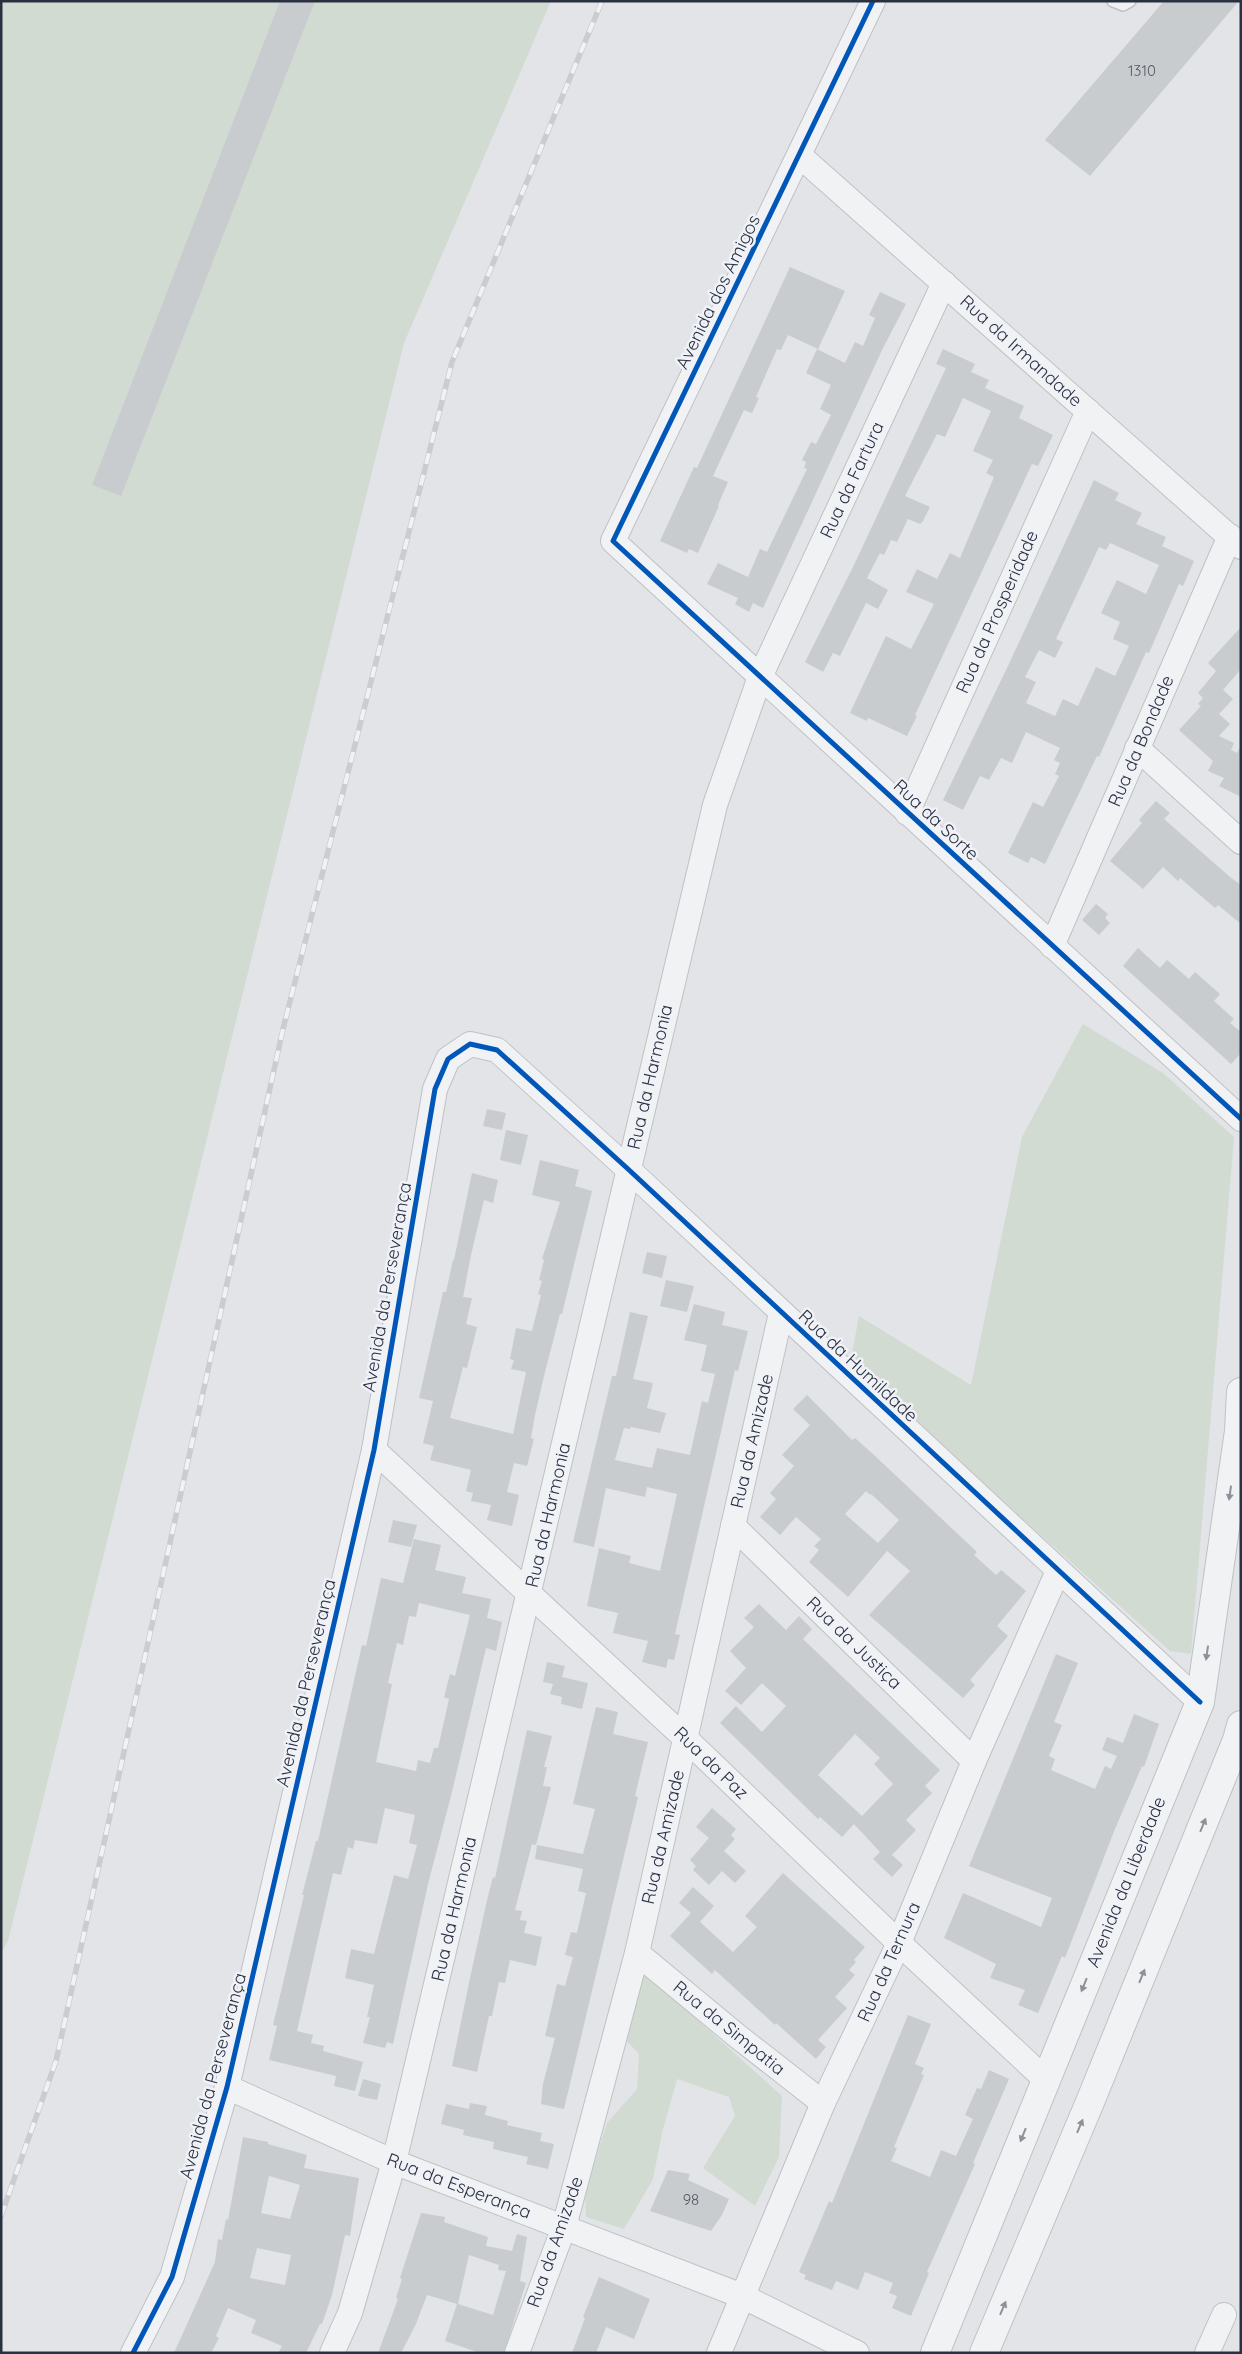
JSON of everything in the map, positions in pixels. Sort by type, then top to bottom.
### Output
[{"type":"street","name":"Avenida dos Amigos","points":[[613,541],[873,1]]},
{"type":"street","name":"Rua da Irmandade","points":[[800,156],[1235,542]]},
{"type":"street","name":"Rua da Fartura","points":[[760,677],[944,283]]},
{"type":"street","name":"Rua da Prosperidade","points":[[907,812],[1088,411]]},
{"type":"street","name":"Rua da Sorte","points":[[613,541],[1241,1119]]},
{"type":"street","name":"Rua da Bondade","points":[[1052,946],[1138,748],[1235,542]]},
{"type":"street","name":"Rua da Harmonia","points":[[332,2353],[350,2313],[394,2162],[530,1594],[714,806],[760,677]]},
{"type":"street","points":[[1138,748],[1241,842]]},
{"type":"street","name":"Avenida da Perseverança","points":[[133,2353],[172,2277],[228,2087],[374,1450],[435,1089],[448,1059],[470,1044],[497,1050]]},
{"type":"street","name":"Rua da Humildade","points":[[497,1050],[628,1169],[1200,1702]]},
{"type":"street","name":"Rua da Amizade","points":[[517,2353],[564,2227],[637,1953],[781,1312]]},
{"type":"street","name":"Avenida da Liberdade","points":[[936,2353],[1200,1702],[1239,1431],[1241,1392]]},
{"type":"street","name":"Rua da Paz","points":[[374,1450],[685,1738],[900,1944],[1046,2079]]},
{"type":"street","name":"Rua da Justiça","points":[[733,1526],[974,1761]]},
{"type":"street","name":"Rua da Ternura","points":[[719,2353],[822,2103],[900,1944],[974,1761],[1058,1571]]},
{"type":"street","points":[[984,2353],[1090,2102],[1234,1749],[1241,1725]]},
{"type":"street","name":"Rua da Simpatia","points":[[637,1953],[822,2103]]},
{"type":"street","name":"Rua da Esperança","points":[[228,2087],[394,2162],[742,2296],[857,2353]]},
{"type":"street","points":[[1207,2353],[1224,2315]]},
{"type":"lane","points":[[1113,1],[1123,5],[1130,1]]},
{"type":"shaded area","points":[[1,1],[551,1],[404,343],[8,1941],[1,1953]]},
{"type":"shaded area","points":[[1083,1024],[1163,1073],[1234,1137],[1191,1654],[1170,1651],[850,1364],[859,1316],[971,1385],[1022,1137]]},
{"type":"shaded area","points":[[644,1972],[782,2096],[779,2157],[755,2206],[703,2168],[735,2116],[729,2097],[677,2079],[662,2133],[653,2179],[624,2229],[586,2217],[585,2192],[607,2123],[637,2089],[639,2054],[622,2036]]},
{"type":"building","points":[[280,1],[315,1],[121,496],[92,485]]},
{"type":"building","points":[[1164,1],[1239,1],[1090,176],[1045,140]]},
{"type":"building","points":[[790,267],[845,291],[818,349],[788,335],[781,350],[777,349],[756,397],[759,398],[752,413],[744,410],[713,476],[728,482],[719,506],[698,553],[689,549],[687,553],[660,541],[694,467],[697,468]]},
{"type":"building","points":[[880,292],[906,304],[883,348],[763,608],[753,603],[749,612],[735,604],[738,598],[707,584],[718,563],[748,577],[760,549],[767,552],[807,469],[804,468],[806,462],[802,460],[811,442],[816,444],[831,415],[820,409],[831,385],[806,373],[817,349],[845,363],[855,342],[863,346],[875,318],[869,315]]},
{"type":"building","points":[[943,349],[975,364],[971,372],[989,380],[985,388],[1024,406],[1019,418],[1053,435],[1038,466],[1032,464],[907,736],[868,718],[867,721],[850,713],[886,636],[911,649],[934,604],[906,592],[917,569],[937,579],[950,553],[960,558],[994,477],[986,473],[993,460],[973,451],[991,411],[963,398],[945,437],[937,434],[905,496],[930,507],[923,521],[920,524],[908,519],[897,542],[891,540],[884,555],[880,553],[867,578],[888,590],[878,609],[866,603],[840,656],[833,653],[823,672],[805,662],[854,565],[946,368],[936,364]]},
{"type":"building","points":[[1094,480],[1119,493],[1115,500],[1142,513],[1136,524],[1166,537],[1162,546],[1194,561],[1183,586],[1179,584],[1149,653],[1146,652],[1099,757],[1097,756],[1045,864],[1031,857],[1028,863],[1008,853],[1033,802],[1043,807],[1059,776],[1055,774],[1060,763],[1054,760],[1060,748],[1026,732],[1012,763],[1001,758],[989,780],[980,776],[963,810],[943,800],[1008,666]],"holes":[[[1110,543],[1159,565],[1146,594],[1117,580],[1101,613],[1120,622],[1113,639],[1129,646],[1115,676],[1096,667],[1078,706],[1063,699],[1055,716],[1026,703],[1036,682],[1025,677],[1039,650],[1055,658],[1063,642],[1056,639],[1099,547],[1106,550]]]},
{"type":"building","points":[[1241,627],[1241,669],[1223,690],[1233,699],[1219,714],[1230,724],[1219,736],[1234,743],[1231,750],[1237,753],[1241,746],[1241,797],[1219,786],[1224,778],[1208,771],[1213,761],[1179,730],[1201,706],[1198,704],[1203,698],[1198,693],[1216,671],[1208,663]]},
{"type":"building","points":[[1156,801],[1170,813],[1164,819],[1241,885],[1241,924],[1218,905],[1215,908],[1180,878],[1178,881],[1163,867],[1143,889],[1110,861],[1142,823],[1139,820]]},
{"type":"building","points":[[1096,904],[1108,914],[1105,918],[1110,923],[1099,935],[1082,920]]},
{"type":"building","points":[[1138,948],[1160,968],[1167,960],[1189,979],[1195,972],[1220,994],[1214,1001],[1234,1019],[1230,1023],[1241,1032],[1241,1053],[1231,1064],[1123,966]]},
{"type":"building","points":[[487,1109],[506,1113],[502,1130],[483,1126]]},
{"type":"building","points":[[506,1130],[528,1135],[521,1165],[500,1160]]},
{"type":"building","points":[[540,1160],[579,1170],[575,1186],[592,1191],[562,1314],[560,1314],[544,1376],[531,1438],[534,1439],[527,1466],[514,1463],[507,1492],[519,1495],[512,1526],[487,1520],[491,1505],[471,1501],[473,1493],[466,1491],[471,1470],[430,1460],[434,1446],[423,1443],[433,1401],[419,1398],[443,1292],[446,1292],[454,1260],[472,1173],[498,1180],[493,1203],[484,1200],[471,1255],[463,1297],[472,1298],[466,1324],[477,1327],[467,1368],[463,1367],[450,1418],[513,1434],[526,1372],[511,1369],[514,1360],[510,1359],[516,1328],[532,1331],[541,1295],[538,1294],[542,1281],[539,1280],[544,1260],[542,1259],[560,1202],[532,1195]]},
{"type":"building","points":[[647,1252],[667,1256],[662,1278],[642,1273]]},
{"type":"building","points":[[666,1280],[694,1286],[687,1312],[660,1306]]},
{"type":"building","points":[[694,1304],[725,1312],[722,1325],[748,1331],[738,1371],[735,1370],[675,1634],[680,1635],[674,1660],[668,1659],[666,1668],[642,1662],[648,1641],[613,1633],[618,1613],[587,1606],[599,1548],[631,1556],[629,1563],[660,1571],[677,1494],[647,1487],[645,1497],[606,1488],[594,1547],[573,1542],[612,1376],[616,1376],[630,1312],[648,1316],[633,1379],[653,1383],[647,1408],[666,1413],[660,1433],[631,1427],[630,1429],[624,1428],[615,1460],[652,1468],[657,1448],[690,1455],[702,1401],[708,1403],[715,1374],[701,1371],[707,1345],[684,1340]]},
{"type":"building","points":[[807,1395],[852,1440],[855,1438],[874,1455],[977,1552],[974,1555],[996,1575],[1001,1570],[1026,1591],[997,1626],[1008,1636],[970,1680],[975,1685],[963,1698],[869,1615],[910,1571],[887,1551],[848,1597],[809,1562],[819,1550],[814,1546],[821,1539],[796,1517],[780,1535],[760,1517],[776,1499],[770,1493],[794,1466],[782,1455],[810,1425],[793,1409]],"holes":[[[866,1491],[899,1520],[878,1543],[845,1514]]]},
{"type":"building","points":[[393,1520],[417,1525],[411,1547],[388,1542]]},
{"type":"building","points":[[414,1539],[441,1545],[435,1570],[466,1577],[462,1593],[491,1599],[487,1618],[502,1622],[496,1651],[486,1648],[428,1884],[393,2044],[387,2042],[385,2048],[363,2043],[370,2017],[367,2017],[374,1985],[345,1978],[351,1949],[374,1954],[394,1875],[408,1879],[417,1845],[409,1843],[415,1815],[385,1808],[377,1844],[355,1840],[353,1849],[348,1847],[341,1875],[333,1873],[297,2031],[313,2035],[311,2043],[324,2046],[323,2051],[363,2062],[355,2091],[334,2086],[336,2076],[269,2060],[277,2026],[273,2025],[304,1895],[302,1895],[316,1841],[318,1841],[362,1645],[366,1646],[381,1578],[403,1583]],"holes":[[[419,1603],[470,1615],[455,1676],[450,1674],[444,1697],[449,1699],[438,1748],[434,1748],[430,1763],[418,1760],[416,1771],[376,1762],[392,1684],[388,1683],[397,1643],[403,1645],[409,1616],[416,1617]]]},
{"type":"building","points":[[759,1604],[786,1630],[799,1616],[812,1629],[803,1639],[940,1770],[925,1786],[932,1793],[906,1820],[916,1830],[892,1855],[903,1865],[892,1877],[873,1859],[880,1852],[854,1824],[842,1837],[820,1817],[818,1819],[720,1723],[736,1706],[762,1732],[786,1706],[762,1683],[741,1705],[725,1691],[746,1668],[730,1651],[754,1627],[744,1618]],"holes":[[[855,1734],[880,1758],[874,1764],[893,1784],[862,1816],[818,1775]]]},
{"type":"building","points":[[1056,1654],[1078,1663],[1054,1722],[1062,1725],[1049,1756],[1055,1759],[1051,1770],[1095,1789],[1105,1766],[1111,1769],[1117,1756],[1102,1750],[1107,1737],[1123,1743],[1134,1714],[1159,1724],[1144,1767],[1142,1766],[1115,1829],[1065,1958],[1062,1956],[1038,2013],[1018,2005],[1025,1990],[990,1978],[996,1964],[944,1938],[963,1893],[1041,1927],[1052,1898],[969,1866]]},
{"type":"building","points":[[547,1662],[565,1666],[562,1677],[588,1683],[582,1709],[561,1704],[562,1697],[550,1694],[553,1684],[543,1682]]},
{"type":"building","points":[[596,1707],[618,1712],[613,1734],[648,1742],[635,1796],[638,1797],[564,2109],[541,2104],[543,2084],[555,2038],[545,2036],[557,1984],[565,1986],[573,1957],[565,1955],[571,1932],[577,1933],[586,1893],[578,1891],[583,1869],[535,1859],[537,1845],[583,1854],[595,1809],[573,1804]]},
{"type":"building","points":[[527,1730],[552,1736],[544,1767],[547,1767],[543,1786],[551,1787],[536,1845],[532,1844],[515,1910],[522,1911],[520,1920],[527,1921],[524,1933],[542,1937],[536,1966],[510,1960],[505,1983],[499,1982],[492,2016],[489,2016],[477,2072],[452,2066],[487,1900],[493,1877],[495,1878]]},
{"type":"building","points":[[712,1808],[736,1829],[731,1835],[735,1839],[724,1851],[746,1871],[735,1883],[722,1871],[709,1885],[693,1870],[696,1866],[690,1860],[709,1838],[696,1827]]},
{"type":"building","points":[[783,1873],[865,1947],[854,1960],[856,1962],[849,1970],[855,1975],[835,1997],[847,2008],[818,2040],[826,2047],[816,2059],[776,2023],[775,2025],[715,1970],[712,1974],[670,1936],[691,1913],[679,1903],[693,1887],[714,1906],[700,1922],[733,1952],[757,1927],[745,1916]]},
{"type":"building","points":[[908,2015],[931,2024],[915,2064],[924,2068],[921,2074],[924,2075],[894,2147],[897,2148],[891,2161],[930,2177],[941,2150],[956,2156],[973,2119],[965,2115],[977,2088],[981,2089],[989,2070],[1009,2079],[973,2163],[975,2164],[927,2272],[929,2273],[911,2316],[892,2308],[897,2296],[889,2293],[893,2283],[865,2272],[858,2290],[836,2281],[832,2290],[804,2279],[806,2275],[799,2272],[829,2201],[832,2203]]},
{"type":"building","points":[[363,2079],[381,2084],[377,2100],[358,2096]]},
{"type":"building","points":[[470,2103],[487,2106],[485,2115],[508,2121],[507,2125],[542,2133],[540,2141],[554,2144],[548,2169],[526,2164],[528,2157],[493,2149],[494,2142],[463,2135],[464,2130],[441,2124],[446,2104],[469,2109]]},
{"type":"building","points":[[243,2137],[268,2142],[268,2144],[307,2155],[304,2168],[359,2178],[350,2236],[345,2235],[332,2295],[322,2324],[320,2324],[306,2353],[278,2353],[282,2346],[251,2333],[256,2320],[228,2308],[216,2336],[219,2338],[211,2353],[174,2353],[215,2262],[218,2239],[222,2240],[226,2219],[228,2220]],"holes":[[[269,2176],[300,2185],[290,2219],[261,2213]],[[257,2248],[291,2255],[285,2285],[250,2278]]]},
{"type":"building","points":[[668,2170],[690,2174],[688,2180],[729,2199],[722,2215],[711,2231],[650,2211]]},
{"type":"building","points":[[421,2213],[445,2217],[444,2222],[488,2237],[486,2246],[512,2251],[517,2234],[527,2237],[520,2281],[526,2283],[504,2353],[480,2353],[445,2341],[457,2304],[427,2295],[416,2324],[401,2353],[378,2353],[398,2299],[396,2298],[402,2279],[400,2278]],"holes":[[[469,2255],[499,2265],[498,2270],[506,2271],[493,2315],[458,2304]]]},
{"type":"building","points":[[599,2277],[650,2299],[634,2339],[606,2327],[596,2353],[572,2353],[585,2318],[583,2317]]},
{"type":"railway","points":[[1,2216],[56,2061],[283,1029],[452,362],[602,1]]},
{"type":"cycle path","points":[[873,1],[613,541],[1241,1119]]},
{"type":"cycle path","points":[[133,2353],[172,2277],[227,2087],[374,1450],[435,1089],[448,1059],[470,1044],[497,1050],[628,1169],[1200,1702]]}]
